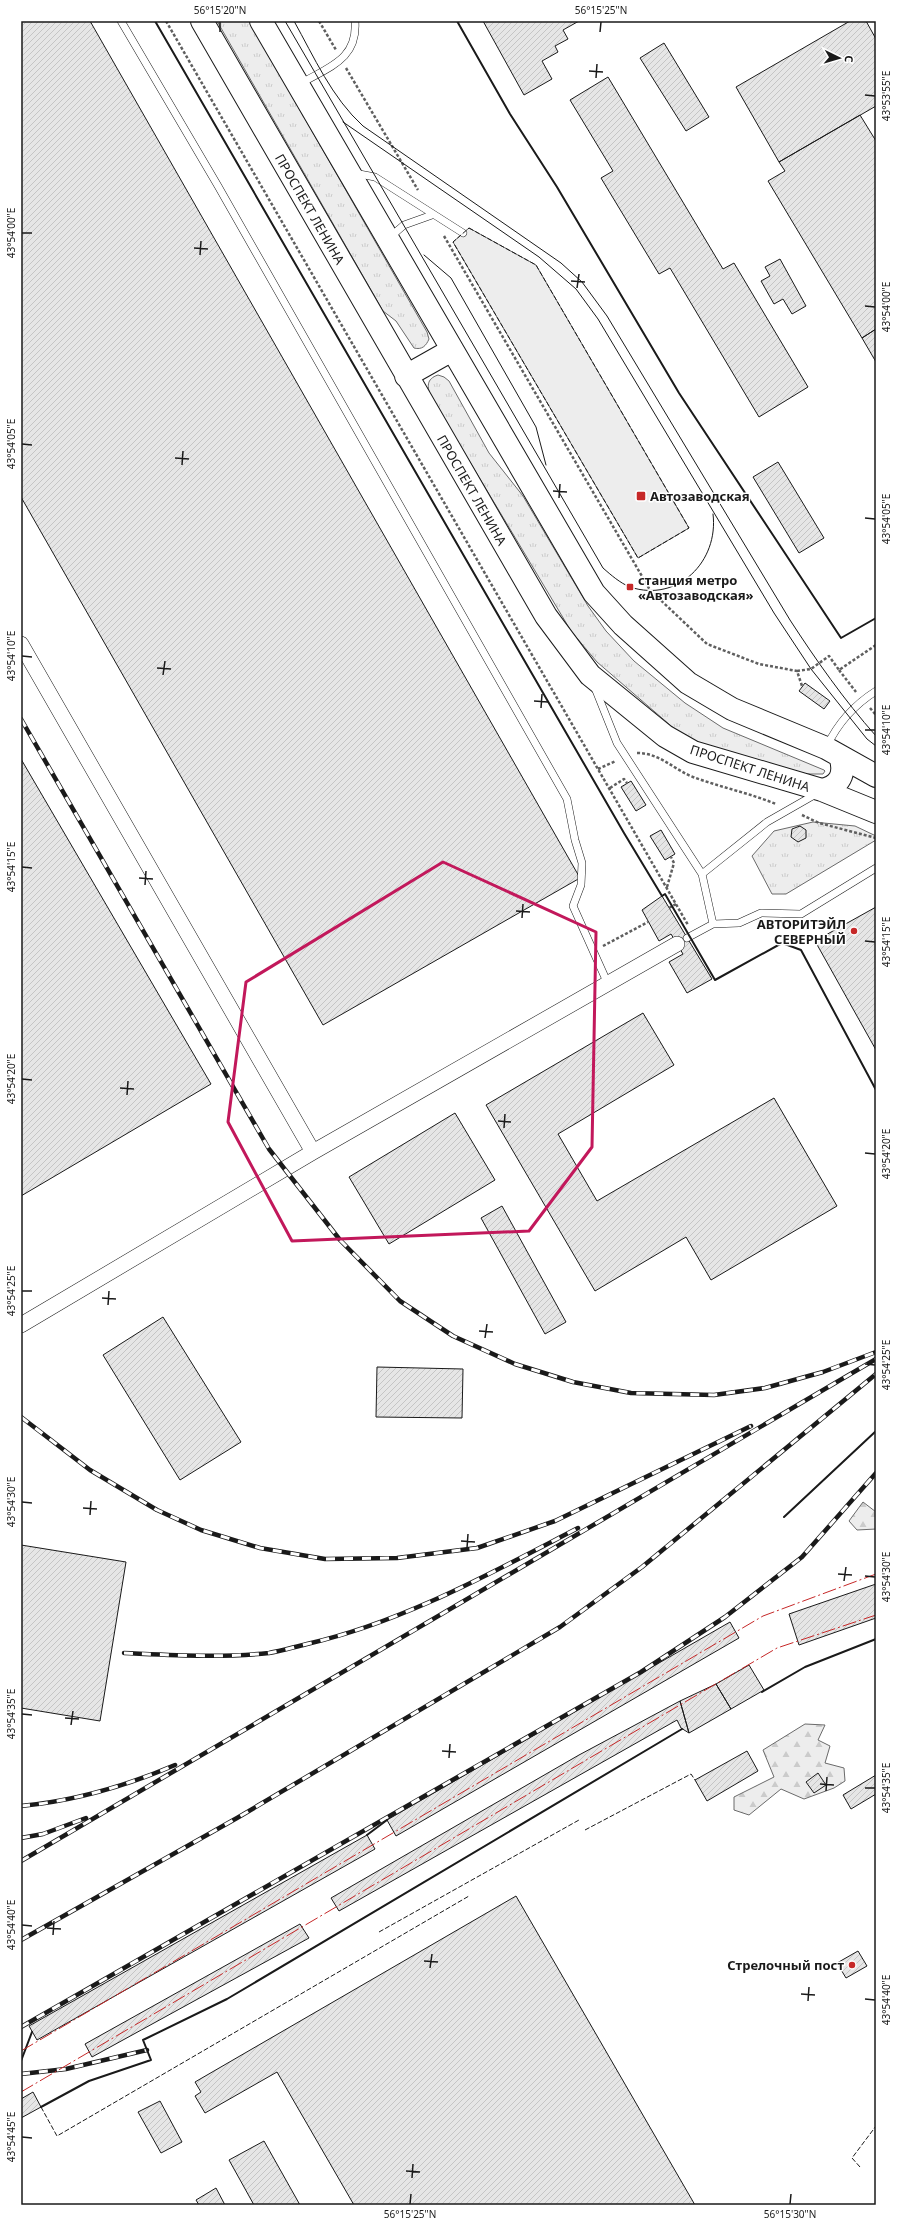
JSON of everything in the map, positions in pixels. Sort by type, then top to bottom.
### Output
[{"type":"main road","name":"ПРОСПЕКТ ЛЕНИНА","points":[[202,21],[546,616],[590,675],[665,736],[693,752],[822,790],[876,812]]},
{"type":"main road","points":[[261,21],[594,593],[622,625],[688,683],[732,709],[833,752],[876,776]]},
{"type":"main road","points":[[406,376],[452,350]]},
{"type":"main road","points":[[822,790],[837,785],[843,774],[843,765],[833,752]]},
{"type":"street","points":[[21,644],[313,1152]]},
{"type":"street","points":[[21,1325],[313,1152],[686,939]]},
{"type":"lane","points":[[121,21],[222,193],[567,799],[575,840],[582,863],[581,885],[573,906],[608,984]]},
{"type":"lane","points":[[298,85],[341,60],[351,48],[356,36],[355,21]]},
{"type":"lane","points":[[350,173],[375,177],[432,215],[463,233]]},
{"type":"lane","points":[[388,239],[404,226],[432,215]]},
{"type":"lane","points":[[590,675],[617,743],[702,874],[713,924]]},
{"type":"lane","points":[[833,752],[834,733],[853,709],[876,691]]},
{"type":"lane","points":[[702,874],[767,822],[822,790]]},
{"type":"lane","points":[[686,939],[713,924],[739,924],[761,913],[801,914],[876,868]]},
{"type":"path","points":[[166,21],[667,888],[676,904],[686,939]]},
{"type":"path","points":[[319,21],[650,590],[707,644],[759,664],[797,672],[810,669],[829,656],[839,670],[876,645]]},
{"type":"path","points":[[797,672],[802,686]]},
{"type":"path","points":[[598,769],[635,753],[648,753],[692,776],[754,795],[819,823],[876,838]]},
{"type":"path","points":[[610,788],[624,779],[627,783]]},
{"type":"path","points":[[667,888],[674,863],[671,857]]},
{"type":"path","points":[[669,908],[676,904]]},
{"type":"path","points":[[593,951],[648,922]]},
{"type":"highlighted area","points":[[443,862],[596,932],[592,1147],[529,1231],[292,1241],[228,1122],[246,982]]},
{"type":"green space","points":[[217,21],[249,21],[427,332],[429,339],[427,344],[423,347],[414,348],[396,321],[383,311]]},
{"type":"green space","points":[[438,375],[449,381],[489,453],[523,496],[588,606],[606,631],[634,661],[685,703],[723,728],[824,770],[825,771],[823,774],[805,774],[701,744],[677,731],[597,662],[571,631],[431,397],[428,384],[431,379]]},
{"type":"green space","points":[[813,822],[855,826],[876,836],[876,840],[786,894],[772,894],[752,856],[774,831]]},
{"type":"green space","points":[[863,1502],[876,1512],[876,1529],[857,1530],[849,1521]]},
{"type":"green space","points":[[805,1724],[825,1725],[818,1740],[830,1746],[825,1763],[844,1768],[845,1781],[834,1788],[804,1799],[781,1789],[749,1815],[734,1810],[734,1797],[774,1777],[763,1750]]},
{"type":"shaded area","points":[[469,228],[536,265],[689,528],[638,558],[453,242]]},
{"type":"building","points":[[21,21],[90,21],[580,878],[323,1025],[21,497]]},
{"type":"building","points":[[483,21],[579,21],[563,30],[568,39],[555,46],[558,52],[542,61],[552,79],[524,95]]},
{"type":"building","points":[[850,21],[866,21],[876,39],[876,106],[779,162],[736,87]]},
{"type":"building","points":[[664,43],[709,117],[686,131],[640,58]]},
{"type":"building","points":[[608,77],[723,269],[734,263],[808,387],[759,417],[670,268],[659,274],[601,178],[613,171],[570,100]]},
{"type":"building","points":[[860,115],[876,141],[876,329],[862,338],[768,181],[785,171],[779,162]]},
{"type":"building","points":[[780,259],[806,306],[792,314],[783,299],[774,304],[761,281],[770,276],[765,267]]},
{"type":"building","points":[[876,329],[876,362],[862,338]]},
{"type":"building","points":[[778,462],[824,538],[799,553],[753,477]]},
{"type":"building","points":[[805,683],[830,701],[824,709],[799,691]]},
{"type":"building","points":[[21,759],[211,1084],[21,1196]]},
{"type":"building","points":[[631,781],[646,805],[636,811],[621,787]]},
{"type":"building","points":[[800,826],[806,830],[806,838],[798,842],[791,837],[792,829]]},
{"type":"building","points":[[661,830],[675,854],[665,860],[650,836]]},
{"type":"building","points":[[662,896],[712,979],[687,993],[669,962],[683,954],[671,934],[659,941],[642,910]]},
{"type":"building","points":[[876,907],[876,1050],[815,941]]},
{"type":"building","points":[[643,1013],[674,1065],[558,1134],[597,1201],[774,1098],[837,1206],[711,1280],[686,1237],[595,1291],[486,1105]]},
{"type":"building","points":[[455,1113],[495,1180],[389,1244],[349,1177]]},
{"type":"building","points":[[502,1206],[566,1322],[545,1334],[481,1218]]},
{"type":"building","points":[[163,1317],[241,1442],[180,1480],[103,1355]]},
{"type":"building","points":[[377,1367],[463,1369],[462,1418],[376,1417]]},
{"type":"building","points":[[21,1545],[126,1562],[100,1721],[21,1708]]},
{"type":"building","points":[[876,1584],[876,1618],[799,1645],[789,1614]]},
{"type":"building","points":[[730,1622],[739,1638],[396,1836],[387,1820]]},
{"type":"building","points":[[749,1665],[764,1690],[731,1709],[716,1684]]},
{"type":"building","points":[[716,1684],[731,1709],[689,1733],[680,1701]]},
{"type":"building","points":[[680,1701],[689,1733],[681,1728],[677,1720],[339,1911],[331,1898],[579,1755]]},
{"type":"building","points":[[747,1751],[758,1771],[707,1801],[695,1780]]},
{"type":"building","points":[[818,1773],[826,1785],[814,1793],[806,1782]]},
{"type":"building","points":[[876,1775],[876,1794],[851,1809],[843,1795]]},
{"type":"building","points":[[367,1835],[375,1849],[37,2040],[29,2026]]},
{"type":"building","points":[[516,1896],[695,2205],[354,2205],[277,2072],[205,2113],[195,2096],[201,2092],[195,2082]]},
{"type":"building","points":[[300,1924],[309,1938],[92,2057],[85,2044]]},
{"type":"building","name":"Стрелочный пост","points":[[858,1951],[867,1966],[846,1978],[837,1963]]},
{"type":"building","points":[[33,2092],[41,2107],[21,2118],[21,2099]]},
{"type":"building","points":[[160,2101],[182,2142],[161,2153],[138,2112]]},
{"type":"building","points":[[264,2141],[300,2205],[254,2205],[229,2160]]},
{"type":"building","points":[[216,2188],[225,2205],[199,2205],[196,2200]]},
{"type":"tram line","points":[[285,21],[603,568],[619,581],[630,587],[648,590],[664,589],[679,583],[692,574],[702,562],[709,547],[713,531],[713,514]]},
{"type":"tram line","points":[[294,21],[316,63],[333,90],[342,103],[363,126],[561,263],[582,282],[607,316],[790,620],[831,680],[876,736]]},
{"type":"tram line","points":[[343,122],[539,257],[576,289],[598,319],[774,613],[811,669],[867,739],[876,746]]},
{"type":"tram line","points":[[424,255],[451,278],[536,427],[546,465]]},
{"type":"railway","points":[[21,719],[269,1149],[340,1240],[400,1301],[453,1336],[515,1364],[573,1382],[631,1393],[714,1395],[765,1388],[823,1372],[876,1352]]},
{"type":"railway","points":[[21,1861],[876,1359]]},
{"type":"railway","points":[[21,1940],[237,1818],[560,1627],[642,1567],[876,1374]]},
{"type":"railway","points":[[21,1417],[90,1470],[157,1510],[201,1530],[260,1548],[325,1559],[397,1558],[477,1548],[555,1521],[751,1426]]},
{"type":"railway","points":[[21,2027],[641,1672],[725,1617],[802,1557],[876,1473]]},
{"type":"railway","points":[[124,1653],[215,1656],[251,1655],[288,1649],[343,1635],[378,1623],[446,1595],[578,1528]]},
{"type":"railway","points":[[21,1806],[41,1804],[100,1792],[138,1780],[175,1765]]},
{"type":"railway","points":[[21,1838],[43,1834],[86,1818]]},
{"type":"railway","points":[[21,2074],[66,2069],[147,2050]]},
{"type":"fence","points":[[469,228],[536,265],[689,528],[638,558],[453,242],[469,228]]},
{"type":"fence","points":[[585,1830],[691,1774],[695,1780]]},
{"type":"fence","points":[[379,1932],[579,1820]]},
{"type":"fence","points":[[41,2107],[57,2136],[469,1896]]},
{"type":"fence","points":[[860,2167],[852,2158],[876,2126]]},
{"type":"wall","points":[[155,21],[624,833],[662,896],[665,894],[715,980],[782,943],[801,950],[876,1090]]},
{"type":"wall","points":[[457,21],[510,114],[557,187],[679,393],[841,638],[876,618]]},
{"type":"wall","points":[[784,1517],[876,1431]]},
{"type":"wall","points":[[762,1692],[805,1667],[876,1639]]},
{"type":"wall","points":[[41,2107],[89,2081],[151,2060],[143,2040],[227,1999],[682,1729]]},
{"type":"wall","points":[[367,1835],[387,1820]]},
{"type":"wall","points":[[21,2061],[32,2032]]},
{"type":"power","points":[[21,2051],[763,1616],[876,1574]]},
{"type":"power","points":[[21,2092],[777,1648],[876,1615]]},
{"type":"place","name":"Автозаводская","points":[[641,496]]},
{"type":"place","name":"станция метро «Автозаводская»","points":[[630,587]]},
{"type":"place","name":"АВТОРИТЭЙЛ СЕВЕРНЫЙ","points":[[854,931]]},
{"type":"place","name":"Стрелочный пост","points":[[852,1965]]}]
